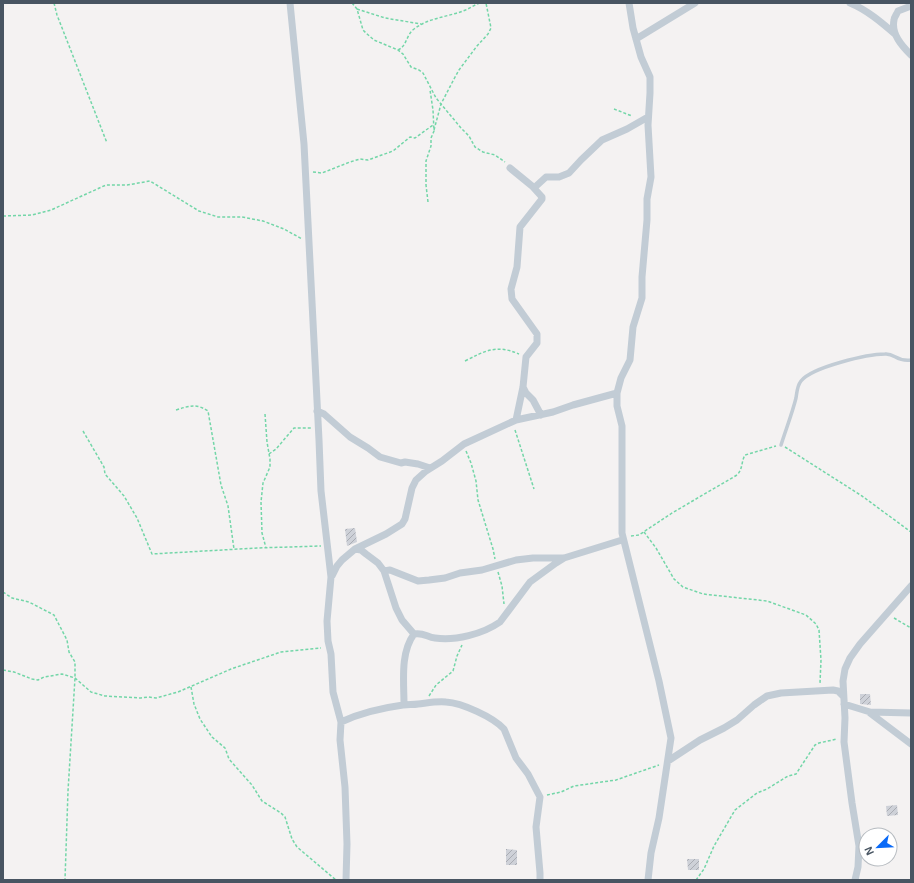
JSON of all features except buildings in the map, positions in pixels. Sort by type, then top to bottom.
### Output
[{"type":"street","points":[[290,3],[305,170],[321,491],[331,577],[327,621],[328,641],[331,658],[333,692],[341,722],[340,740],[347,822],[346,880]]},
{"type":"street","points":[[629,3],[630,19],[641,57],[650,78],[647,117],[651,177],[647,199],[642,298],[633,327],[630,360],[621,378],[617,394],[622,426],[622,537],[671,738],[659,818],[651,853],[648,880]]},
{"type":"street","points":[[636,39],[695,3]]},
{"type":"street","points":[[850,3],[877,19],[895,34]]},
{"type":"street","points":[[911,6],[898,11],[894,20],[895,34],[898,40],[911,55]]},
{"type":"street","points":[[534,188],[546,177],[559,177],[569,173],[602,140],[627,129],[647,117]]},
{"type":"street","points":[[510,168],[534,188],[542,197],[520,227],[517,267],[511,289],[512,300],[537,334],[537,344],[526,356],[523,387],[514,421]]},
{"type":"street","points":[[523,387],[526,393],[533,400],[541,415]]},
{"type":"street","points":[[331,577],[342,560],[355,550],[402,524],[405,519],[406,510],[414,483],[430,468],[442,461],[464,444],[514,421],[617,394]]},
{"type":"street","points":[[317,411],[324,414],[350,438],[380,457],[401,463],[405,462],[418,464],[430,468]]},
{"type":"street","points":[[404,704],[403,682],[405,663],[408,643],[414,634],[420,633],[433,638],[444,639],[469,635],[494,627],[502,620],[530,582],[564,558],[622,537]]},
{"type":"street","points":[[355,550],[361,550],[378,563],[384,571],[399,614],[414,634]]},
{"type":"street","points":[[384,571],[390,570],[418,581],[444,578],[460,573],[472,572],[516,560],[533,558],[564,558]]},
{"type":"street","points":[[855,880],[858,867],[859,846],[852,804],[844,737],[843,680],[845,669],[850,658],[860,644],[911,586]]},
{"type":"street","points":[[668,761],[700,740],[737,720],[767,696],[781,693],[820,690],[838,691],[844,700],[870,712],[911,744]]},
{"type":"street","points":[[341,722],[355,715],[404,704],[445,701],[490,718],[504,728],[516,758],[528,774],[540,797],[536,827],[540,880]]},
{"type":"street","points":[[870,712],[911,713]]},
{"type":"lane","points":[[781,445],[796,399],[800,381],[805,377],[834,364],[864,356],[888,353],[900,361],[911,360]]},
{"type":"path","points":[[54,3],[57,15],[107,143]]},
{"type":"path","points":[[352,3],[357,9],[363,30],[383,45],[398,50],[403,54],[411,68],[423,73],[430,88],[441,104],[461,128],[470,136],[475,147],[483,152],[495,155],[510,168]]},
{"type":"path","points":[[398,50],[402,49],[410,32],[421,24],[464,11],[480,3]]},
{"type":"path","points":[[428,202],[426,161],[431,146],[431,138],[441,104],[459,70],[488,34],[491,28],[486,3]]},
{"type":"path","points":[[357,9],[385,18],[421,24]]},
{"type":"path","points":[[430,88],[434,130]]},
{"type":"path","points":[[614,109],[629,116],[647,117]]},
{"type":"path","points":[[305,170],[315,173],[322,173],[350,162],[368,160],[393,151],[410,137],[415,138],[433,125]]},
{"type":"path","points":[[3,216],[32,215],[51,210],[106,185],[127,185],[150,180],[199,211],[218,217],[242,217],[263,221],[284,229],[308,242]]},
{"type":"path","points":[[464,361],[489,350],[499,348],[526,356]]},
{"type":"path","points":[[176,410],[189,406],[200,406],[208,412],[221,485],[228,506],[234,549]]},
{"type":"path","points":[[265,414],[270,467],[262,483],[261,502],[262,532],[266,548]]},
{"type":"path","points":[[514,421],[534,489]]},
{"type":"path","points":[[269,454],[276,449],[294,428],[318,427]]},
{"type":"path","points":[[83,431],[88,442],[104,467],[105,474],[124,496],[137,518],[152,554],[234,549],[328,546]]},
{"type":"path","points":[[464,444],[472,463],[478,500],[493,549],[502,586],[505,609],[502,620]]},
{"type":"path","points":[[622,537],[634,537],[644,532],[672,513],[737,475],[741,471],[743,457],[745,455],[781,445],[790,449],[862,496],[911,532]]},
{"type":"path","points":[[644,532],[656,548],[674,579],[683,587],[703,594],[766,601],[806,615],[816,624],[819,630],[821,660],[820,690]]},
{"type":"path","points":[[3,592],[12,598],[29,602],[54,614],[67,640],[69,652],[75,662],[65,880]]},
{"type":"path","points":[[888,613],[911,628]]},
{"type":"path","points":[[426,703],[429,694],[436,685],[453,671],[457,656],[469,635]]},
{"type":"path","points":[[3,670],[38,680],[44,677],[62,674],[75,678],[91,692],[105,696],[135,698],[163,697],[231,669],[281,652],[329,647]]},
{"type":"path","points":[[191,686],[194,704],[207,731],[225,748],[229,759],[252,785],[262,801],[285,817],[292,839],[297,847],[336,880]]},
{"type":"path","points":[[696,880],[704,869],[714,846],[734,810],[757,793],[767,790],[788,776],[796,774],[815,745],[818,743],[844,737]]},
{"type":"path","points":[[540,797],[561,792],[574,786],[616,780],[668,761]]}]
